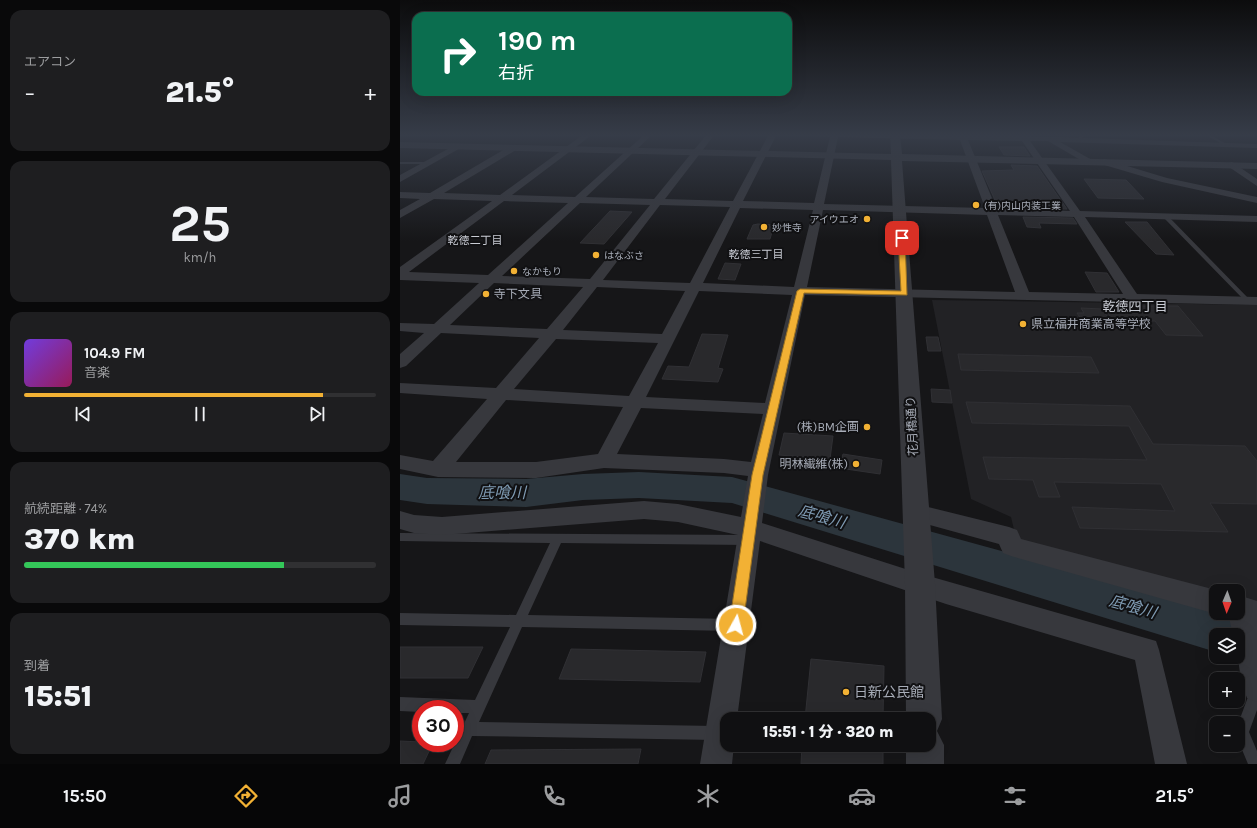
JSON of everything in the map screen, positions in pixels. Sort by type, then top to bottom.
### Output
[{"type":"street","points":[[400,178],[416,170]]},
{"type":"street","points":[[400,215],[476,170]]},
{"type":"street","points":[[400,272],[540,170]]},
{"type":"street","points":[[400,363],[609,170]]},
{"type":"street","points":[[438,469],[593,284],[682,170]]},
{"type":"street","points":[[604,461],[695,287],[754,170]]},
{"type":"street","points":[[724,712],[758,473],[800,291],[826,170]]},
{"type":"street","name":"花月橋通り","points":[[897,170],[905,294],[924,712]]},
{"type":"street","points":[[976,170],[1024,296]]},
{"type":"street","points":[[1046,170],[1133,298]]},
{"type":"street","points":[[1130,170],[1166,180],[1257,200]]},
{"type":"street","points":[[1238,170],[1257,183]]},
{"type":"street","points":[[400,195],[991,212],[1078,216],[1257,219]]},
{"type":"street","points":[[1240,196],[1257,208]]},
{"type":"street","points":[[400,276],[905,294],[1252,300]]},
{"type":"street","points":[[400,327],[668,339]]},
{"type":"street","points":[[400,388],[501,395],[773,409]]},
{"type":"street","points":[[400,462],[438,469],[536,470],[604,461],[724,466],[758,473]]},
{"type":"street","points":[[400,520],[414,524],[442,526],[644,510],[668,511],[749,529],[1146,650],[1171,764]]},
{"type":"street","points":[[916,519],[1009,537],[1011,546],[1209,599]]},
{"type":"street","points":[[1241,620],[1257,690]]},
{"type":"street","points":[[716,764],[720,739]]},
{"type":"street","points":[[925,752],[925,764]]},
{"type":"lane","points":[[1166,217],[1252,300]]},
{"type":"lane","points":[[400,537],[558,538],[749,529]]},
{"type":"lane","points":[[452,764],[558,538]]},
{"type":"lane","points":[[400,619],[736,625]]},
{"type":"lane","points":[[1255,764],[1242,732],[1257,690]]},
{"type":"lane","points":[[400,704],[479,707]]},
{"type":"lane","points":[[469,729],[720,733]]},
{"type":"shaded area","points":[[932,300],[1257,305],[1257,609],[1245,606],[1245,584],[1209,584],[1209,589],[1017,542],[1011,517],[971,499]]},
{"type":"building","points":[[1040,170],[1067,209],[998,207],[982,171]]},
{"type":"building","points":[[1084,179],[1126,180],[1144,199],[1098,198]]},
{"type":"building","points":[[610,211],[632,212],[604,244],[580,243]]},
{"type":"building","points":[[1023,217],[1073,218],[1077,224],[1039,223],[1041,228],[1027,227]]},
{"type":"building","points":[[1125,222],[1147,222],[1174,255],[1156,254]]},
{"type":"building","points":[[753,225],[774,225],[770,239],[747,239]]},
{"type":"building","points":[[725,263],[741,264],[735,280],[718,279]]},
{"type":"building","points":[[1085,272],[1107,273],[1119,292],[1096,292]]},
{"type":"building","points":[[1103,303],[1126,304],[1127,306],[1178,306],[1203,336],[1166,335],[1155,321],[1112,320]]},
{"type":"building","points":[[1081,308],[1102,309],[1112,323],[1085,325],[1077,313],[1084,313]]},
{"type":"building","points":[[702,334],[728,335],[718,368],[723,369],[718,382],[662,379],[668,366],[689,367]]},
{"type":"building","points":[[926,337],[938,337],[941,351],[928,351]]},
{"type":"building","points":[[958,354],[1091,357],[1099,373],[961,370]]},
{"type":"building","points":[[931,389],[950,390],[952,403],[932,402]]},
{"type":"building","points":[[966,402],[1130,406],[1153,444],[1245,446],[1257,461],[1257,504],[1210,503],[1228,532],[1080,528],[1072,507],[1175,511],[1161,484],[1054,482],[1060,497],[1039,497],[1033,480],[989,479],[983,457],[1147,460],[1129,426],[972,423]]},
{"type":"building","points":[[784,433],[833,436],[830,459],[779,455]]},
{"type":"building","points":[[843,454],[882,460],[880,474],[839,468]]},
{"type":"building","points":[[400,647],[483,647],[468,678],[400,678]]},
{"type":"building","points":[[571,649],[706,652],[700,682],[559,679]]},
{"type":"building","name":"日新公民館","points":[[811,659],[884,666],[883,712],[806,712]]},
{"type":"building","points":[[400,741],[412,742],[412,752],[429,752],[423,764],[400,764]]},
{"type":"building","points":[[641,749],[638,764],[485,764],[491,750]]},
{"type":"building","points":[[802,752],[883,752],[883,764],[801,764]]},
{"type":"waterway","name":"底喰川","points":[[400,487],[427,491],[526,493],[583,487],[639,485],[732,490],[1209,629]]},
{"type":"place","name":"(有)内山内装工業","points":[[976,205]]},
{"type":"place","name":"アイウエオ","points":[[867,219]]},
{"type":"place","name":"妙性寺","points":[[764,227]]},
{"type":"place","name":"はなぶさ","points":[[596,255]]},
{"type":"place","name":"なかもり","points":[[514,271]]},
{"type":"place","name":"寺下文具","points":[[486,294]]},
{"type":"place","name":"県立福井商業高等学校","points":[[1023,324]]},
{"type":"place","name":"(株)BM企画","points":[[867,427]]},
{"type":"place","name":"明林繊維(株)","points":[[856,464]]},
{"type":"place","name":"日新公民館","points":[[846,692]]},
{"type":"district","name":"乾徳二丁目","points":[[475,240]]},
{"type":"district","name":"乾徳三丁目","points":[[756,254]]},
{"type":"district","name":"乾徳四丁目","points":[[1135,306]]},
{"type":"route","points":[[736,625],[750,518],[758,475],[800,291],[905,294],[902,238]]}]
